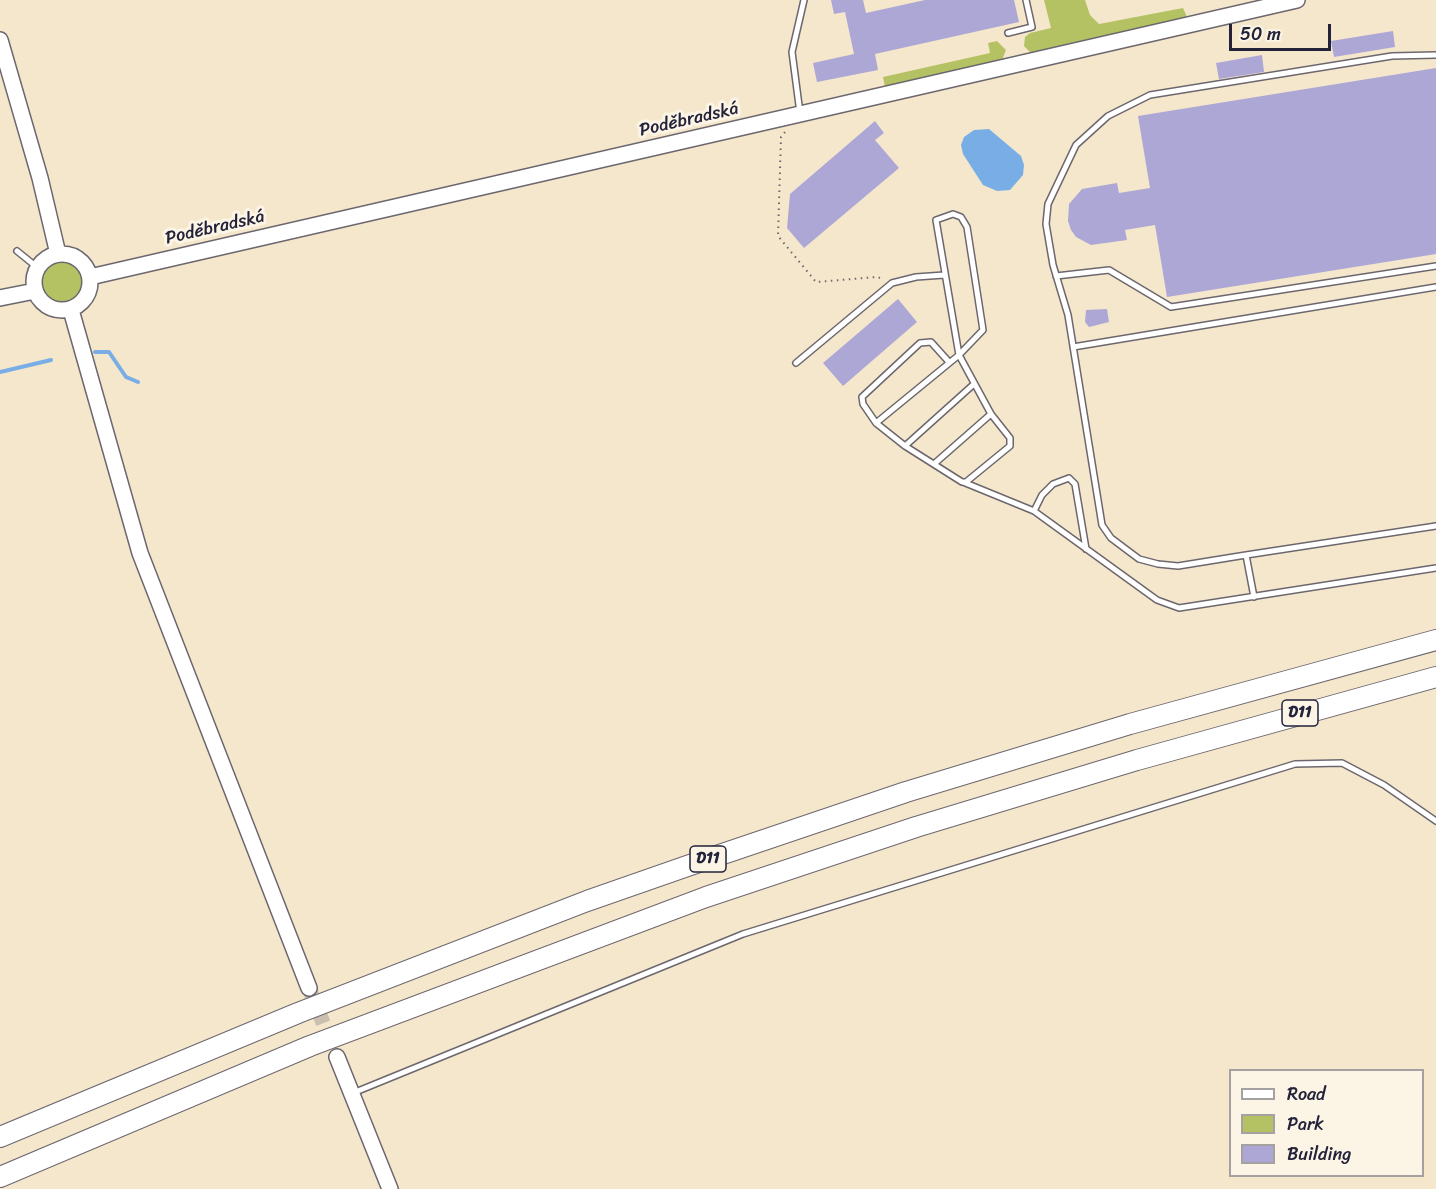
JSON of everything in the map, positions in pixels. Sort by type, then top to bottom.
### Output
[{"type":"highway","name":"D11","points":[[0,1137],[297,1013],[587,901],[693,864],[906,792],[1108,730],[1436,640]]},
{"type":"highway","name":"D11","points":[[0,1177],[310,1046],[706,897],[916,827],[1126,763],[1436,677]]},
{"type":"main road","name":"Poděbradská","points":[[90,277],[1297,0]]},
{"type":"main road","points":[[0,40],[40,178],[58,254]]},
{"type":"main road","points":[[58,254],[75,257],[87,269],[90,277],[90,285],[84,301],[71,310],[59,311],[49,308],[40,301],[34,291],[34,275],[38,268],[43,261],[58,254]]},
{"type":"main road","points":[[0,298],[34,291]]},
{"type":"main road","points":[[71,310],[140,553],[309,988]]},
{"type":"main road","points":[[337,1057],[390,1189]]},
{"type":"lane","points":[[800,114],[792,52],[804,0]]},
{"type":"lane","points":[[1008,33],[1032,27],[1026,0]]},
{"type":"lane","points":[[1436,55],[1392,56],[1150,95],[1108,116],[1076,145],[1048,204],[1046,224],[1073,347],[1102,525],[1111,538],[1139,559],[1178,566],[1436,526]]},
{"type":"lane","points":[[876,423],[950,363],[959,355],[983,330],[967,227],[961,217],[953,214],[936,220],[959,355],[991,414],[1010,438],[1010,446],[966,482],[962,482]]},
{"type":"lane","points":[[17,251],[38,268]]},
{"type":"lane","points":[[1056,276],[1109,270],[1172,307],[1436,266]]},
{"type":"lane","points":[[796,363],[892,283],[916,277],[944,275]]},
{"type":"lane","points":[[1073,347],[1436,287]]},
{"type":"lane","points":[[950,363],[931,342],[920,343],[862,397],[863,404],[876,423],[905,446],[962,482],[1034,511],[1169,606],[1187,608],[1436,568]]},
{"type":"lane","points":[[905,446],[975,384]]},
{"type":"lane","points":[[934,464],[991,414]]},
{"type":"lane","points":[[1034,511],[1041,495],[1053,484],[1069,478],[1075,484],[1086,549]]},
{"type":"lane","points":[[1246,555],[1254,597]]},
{"type":"lane","points":[[352,1094],[743,934],[1295,764],[1342,763],[1384,785],[1436,821]]},
{"type":"path","points":[[800,114],[781,137],[778,236],[816,282],[877,277],[892,283]]},
{"type":"green space","points":[[1044,0],[1085,0],[1090,15],[1099,24],[1183,8],[1187,17],[1031,53],[1024,46],[1025,37],[1030,33],[1051,28]]},
{"type":"green space","points":[[997,41],[1006,50],[1002,60],[885,87],[883,77],[990,53],[988,43]]},
{"type":"green space","points":[[63,261],[78,267],[84,282],[78,297],[63,303],[48,297],[42,282],[48,267]]},
{"type":"water","points":[[989,129],[1021,156],[1024,165],[1023,175],[1010,190],[997,191],[983,185],[963,154],[961,145],[964,137],[974,130]]},
{"type":"building","points":[[831,0],[863,0],[866,13],[925,0],[1014,0],[1019,22],[875,54],[878,70],[817,82],[813,63],[854,54],[845,12],[834,14]]},
{"type":"building","points":[[1393,31],[1395,47],[1334,57],[1331,41]]},
{"type":"building","points":[[1262,55],[1264,72],[1219,79],[1216,63]]},
{"type":"building","points":[[1436,68],[1436,254],[1167,297],[1155,225],[1125,230],[1127,240],[1091,245],[1076,237],[1071,230],[1068,221],[1069,204],[1082,189],[1117,183],[1119,193],[1150,188],[1138,116]]},
{"type":"building","points":[[875,121],[884,133],[875,140],[899,168],[804,248],[787,228],[790,194]]},
{"type":"building","points":[[898,299],[917,322],[843,386],[823,363]]},
{"type":"building","points":[[1107,309],[1109,322],[1089,327],[1085,322],[1086,310]]},
{"type":"waterway","points":[[95,352],[109,352],[126,377],[138,382]]},
{"type":"waterway","points":[[0,372],[51,360]]},
{"type":"tunnel","points":[[309,988],[337,1057]]}]
